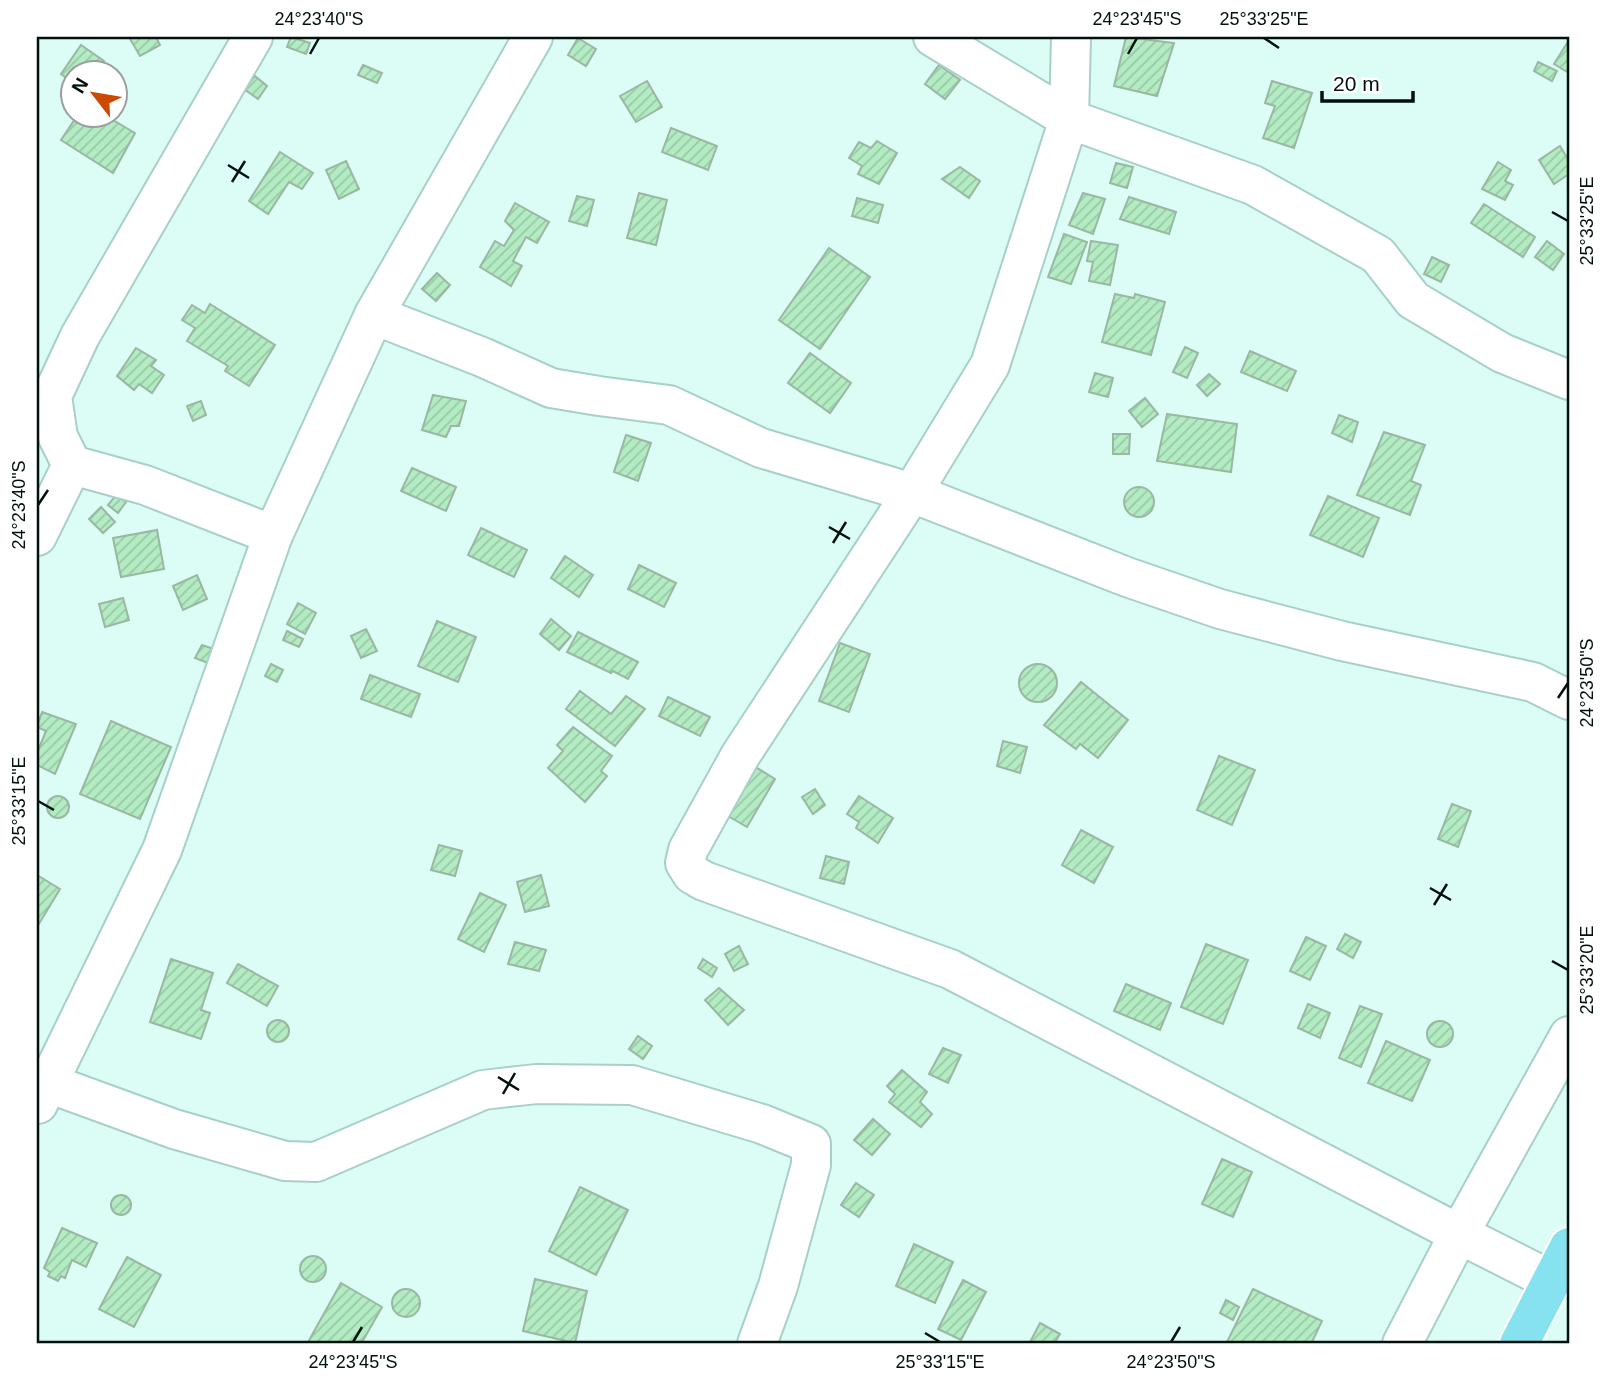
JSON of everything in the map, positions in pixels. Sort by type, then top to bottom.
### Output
[{"type":"main road","points":[[1519,1344],[1569,1247]]},
{"type":"street","points":[[253,37],[80,336],[52,396],[58,437],[72,466],[145,485],[273,535]]},
{"type":"street","points":[[533,37],[374,315],[273,535],[162,850],[43,1094],[285,1161],[316,1162],[483,1090],[536,1084],[632,1085],[762,1124],[811,1144],[811,1165],[778,1286],[757,1344]]},
{"type":"street","points":[[933,37],[1069,119],[1253,185],[1378,255],[1413,300],[1502,353],[1569,380]]},
{"type":"street","points":[[1071,37],[1069,119],[990,365],[912,493],[740,756],[688,850],[685,863],[692,874],[704,881],[950,969],[1552,1281]]},
{"type":"street","points":[[374,315],[482,356],[551,388],[669,405],[761,448],[912,493],[1127,577],[1220,609],[1342,641],[1533,682],[1569,700]]},
{"type":"street","points":[[37,536],[72,466]]},
{"type":"street","points":[[1402,1344],[1459,1234],[1569,1036]]},
{"type":"building","points":[[129,37],[156,37],[160,45],[140,56]]},
{"type":"building","points":[[291,37],[310,43],[306,54],[287,47]]},
{"type":"building","points":[[1126,37],[1174,43],[1157,96],[1114,86]]},
{"type":"building","points":[[578,38],[596,49],[586,66],[568,55]]},
{"type":"building","points":[[1569,40],[1569,73],[1554,64]]},
{"type":"building","points":[[81,45],[103,60],[71,60]]},
{"type":"building","points":[[1538,62],[1557,71],[1552,81],[1534,71]]},
{"type":"building","points":[[363,65],[382,73],[377,83],[358,75]]},
{"type":"building","points":[[939,65],[960,80],[945,99],[925,84]]},
{"type":"building","points":[[255,76],[267,86],[258,99],[244,89]]},
{"type":"building","points":[[647,81],[662,107],[636,122],[620,96]]},
{"type":"building","points":[[1272,81],[1312,93],[1294,148],[1263,138],[1275,106],[1265,103]]},
{"type":"building","points":[[671,128],[717,146],[708,170],[662,152]]},
{"type":"building","points":[[68,130],[130,130],[135,133],[113,173],[61,140]]},
{"type":"building","points":[[877,141],[897,153],[879,184],[858,174],[862,166],[849,158],[859,142],[871,148]]},
{"type":"building","points":[[1560,146],[1569,161],[1569,174],[1554,184],[1539,160]]},
{"type":"building","points":[[280,152],[313,173],[302,189],[289,182],[268,214],[249,201]]},
{"type":"building","points":[[346,161],[359,189],[339,199],[326,170]]},
{"type":"building","points":[[1498,162],[1511,170],[1505,181],[1513,185],[1505,200],[1482,189]]},
{"type":"building","points":[[1116,163],[1133,167],[1127,188],[1110,183]]},
{"type":"building","points":[[960,167],[980,181],[969,198],[942,179]]},
{"type":"building","points":[[639,193],[667,200],[656,245],[627,238]]},
{"type":"building","points":[[1083,193],[1105,199],[1093,234],[1069,225]]},
{"type":"building","points":[[577,196],[594,200],[587,226],[569,221]]},
{"type":"building","points":[[1129,197],[1176,212],[1169,234],[1120,219]]},
{"type":"building","points":[[857,198],[883,205],[878,223],[852,216]]},
{"type":"building","points":[[515,203],[549,222],[537,243],[526,237],[513,261],[522,266],[511,286],[480,267],[495,241],[504,246],[514,230],[505,221]]},
{"type":"building","points":[[1484,204],[1535,237],[1523,257],[1471,223]]},
{"type":"building","points":[[1064,234],[1087,242],[1071,284],[1048,277]]},
{"type":"building","points":[[1091,241],[1118,245],[1110,285],[1089,281],[1093,262],[1087,261]]},
{"type":"building","points":[[1547,241],[1564,254],[1553,270],[1535,257]]},
{"type":"building","points":[[829,248],[870,277],[820,349],[779,320]]},
{"type":"building","points":[[1432,257],[1449,265],[1441,282],[1424,274]]},
{"type":"building","points":[[437,273],[450,285],[436,301],[422,289]]},
{"type":"building","points":[[1115,294],[1134,298],[1135,294],[1165,302],[1151,355],[1102,342]]},
{"type":"building","points":[[210,304],[275,345],[249,386],[225,371],[228,366],[187,341],[195,328],[182,320],[192,305],[205,313]]},
{"type":"building","points":[[1185,347],[1198,353],[1187,378],[1173,372]]},
{"type":"building","points":[[136,348],[156,360],[151,366],[164,375],[152,393],[139,384],[134,390],[117,376]]},
{"type":"building","points":[[1250,351],[1296,371],[1287,391],[1241,372]]},
{"type":"building","points":[[810,353],[851,383],[830,413],[788,383]]},
{"type":"building","points":[[1095,373],[1113,378],[1108,397],[1089,392]]},
{"type":"building","points":[[1209,374],[1220,384],[1207,396],[1197,385]]},
{"type":"building","points":[[433,395],[466,401],[459,426],[451,426],[446,437],[422,430]]},
{"type":"building","points":[[1145,398],[1158,414],[1142,427],[1129,411]]},
{"type":"building","points":[[201,401],[206,415],[193,421],[187,406]]},
{"type":"building","points":[[1167,414],[1237,424],[1231,472],[1157,461]]},
{"type":"building","points":[[1339,415],[1358,422],[1352,442],[1332,433]]},
{"type":"building","points":[[1384,432],[1425,445],[1411,481],[1421,485],[1410,515],[1357,495]]},
{"type":"building","points":[[1113,434],[1130,434],[1129,454],[1113,454]]},
{"type":"building","points":[[626,435],[651,443],[638,481],[614,472]]},
{"type":"building","points":[[412,468],[456,487],[446,511],[401,491]]},
{"type":"building","points":[[1139,487],[1145,488],[1153,496],[1153,508],[1145,516],[1139,517],[1133,516],[1125,508],[1124,502],[1125,496],[1133,488]]},
{"type":"building","points":[[116,495],[126,502],[118,513],[108,505]]},
{"type":"building","points":[[1328,496],[1379,518],[1363,557],[1310,535]]},
{"type":"building","points":[[101,507],[115,522],[103,533],[89,519]]},
{"type":"building","points":[[481,528],[527,550],[514,577],[468,555]]},
{"type":"building","points":[[157,530],[164,569],[121,577],[113,538]]},
{"type":"building","points":[[565,556],[593,575],[579,597],[551,578]]},
{"type":"building","points":[[639,565],[676,583],[664,607],[628,589]]},
{"type":"building","points":[[197,575],[207,599],[183,610],[173,586]]},
{"type":"building","points":[[123,598],[129,620],[105,627],[99,604]]},
{"type":"building","points":[[298,603],[316,613],[305,634],[287,624]]},
{"type":"building","points":[[551,619],[571,636],[559,650],[540,634]]},
{"type":"building","points":[[437,621],[476,637],[458,682],[418,666]]},
{"type":"building","points":[[366,629],[377,651],[361,658],[351,636]]},
{"type":"building","points":[[287,631],[303,639],[299,647],[283,640]]},
{"type":"building","points":[[578,632],[638,662],[628,679],[567,652]]},
{"type":"building","points":[[840,643],[870,654],[849,712],[819,701]]},
{"type":"building","points":[[202,645],[214,649],[208,663],[195,658]]},
{"type":"building","points":[[271,664],[283,670],[277,682],[265,676]]},
{"type":"building","points":[[1038,664],[1051,670],[1057,683],[1051,696],[1038,702],[1025,696],[1019,683],[1025,670]]},
{"type":"building","points":[[370,675],[420,694],[411,717],[361,699]]},
{"type":"building","points":[[1081,682],[1128,720],[1098,758],[1080,744],[1076,749],[1044,725]]},
{"type":"building","points":[[580,691],[611,714],[626,696],[645,709],[615,746],[566,709]]},
{"type":"building","points":[[668,697],[710,717],[700,736],[659,716]]},
{"type":"building","points":[[42,712],[76,724],[55,774],[37,765],[37,753],[46,731],[37,727]]},
{"type":"building","points":[[111,721],[171,747],[140,819],[80,794]]},
{"type":"building","points":[[573,727],[612,756],[601,771],[607,776],[585,802],[548,768],[563,751],[557,745]]},
{"type":"building","points":[[1003,741],[1027,747],[1020,773],[997,766]]},
{"type":"building","points":[[1219,756],[1255,770],[1232,825],[1197,810]]},
{"type":"building","points":[[749,763],[775,779],[747,827],[721,812]]},
{"type":"building","points":[[815,789],[825,805],[813,814],[802,797]]},
{"type":"building","points":[[58,796],[66,799],[69,807],[66,815],[58,818],[50,815],[47,807],[50,799]]},
{"type":"building","points":[[859,796],[893,818],[878,843],[856,828],[859,822],[847,814]]},
{"type":"building","points":[[1452,804],[1471,811],[1458,847],[1438,839]]},
{"type":"building","points":[[1081,830],[1113,847],[1094,883],[1062,865]]},
{"type":"building","points":[[439,845],[462,851],[455,876],[431,870]]},
{"type":"building","points":[[826,856],[849,862],[844,884],[820,878]]},
{"type":"building","points":[[37,875],[60,889],[37,927]]},
{"type":"building","points":[[541,875],[549,906],[525,912],[517,882]]},
{"type":"building","points":[[480,893],[506,905],[484,952],[458,939]]},
{"type":"building","points":[[1345,934],[1361,942],[1353,958],[1337,949]]},
{"type":"building","points":[[1306,937],[1326,946],[1310,980],[1290,971]]},
{"type":"building","points":[[515,942],[546,950],[539,971],[508,964]]},
{"type":"building","points":[[1206,944],[1248,960],[1223,1024],[1181,1007]]},
{"type":"building","points":[[739,946],[748,964],[734,971],[725,954]]},
{"type":"building","points":[[171,959],[213,973],[201,1010],[210,1013],[201,1039],[150,1022]]},
{"type":"building","points":[[703,959],[717,968],[712,977],[698,968]]},
{"type":"building","points":[[238,964],[278,986],[267,1006],[227,983]]},
{"type":"building","points":[[1126,984],[1171,1003],[1160,1030],[1114,1011]]},
{"type":"building","points":[[719,988],[744,1010],[728,1025],[705,1000]]},
{"type":"building","points":[[1308,1004],[1330,1013],[1320,1038],[1298,1028]]},
{"type":"building","points":[[1360,1006],[1382,1014],[1361,1067],[1339,1058]]},
{"type":"building","points":[[278,1020],[286,1023],[289,1031],[286,1039],[278,1042],[270,1039],[267,1031],[270,1023]]},
{"type":"building","points":[[1440,1021],[1449,1025],[1453,1034],[1449,1043],[1440,1047],[1431,1043],[1427,1034],[1431,1025]]},
{"type":"building","points":[[638,1036],[652,1046],[643,1059],[629,1049]]},
{"type":"building","points":[[1386,1041],[1430,1060],[1412,1101],[1368,1083]]},
{"type":"building","points":[[943,1048],[961,1055],[948,1083],[929,1074]]},
{"type":"building","points":[[902,1070],[927,1092],[920,1102],[932,1114],[921,1127],[889,1102],[895,1094],[887,1086]]},
{"type":"building","points":[[873,1119],[890,1134],[872,1155],[854,1140]]},
{"type":"building","points":[[1222,1159],[1252,1172],[1233,1217],[1202,1204]]},
{"type":"building","points":[[856,1183],[874,1195],[859,1217],[841,1205]]},
{"type":"building","points":[[580,1187],[628,1210],[596,1275],[549,1251]]},
{"type":"building","points":[[121,1195],[128,1198],[131,1205],[128,1212],[121,1215],[114,1212],[111,1205],[114,1198]]},
{"type":"building","points":[[62,1228],[97,1243],[86,1267],[72,1260],[65,1278],[61,1276],[58,1281],[48,1276],[50,1272],[44,1268]]},
{"type":"building","points":[[914,1244],[953,1262],[935,1303],[896,1286]]},
{"type":"building","points":[[313,1256],[322,1260],[326,1269],[322,1278],[313,1282],[304,1278],[300,1269],[304,1260]]},
{"type":"building","points":[[127,1257],[161,1275],[134,1327],[99,1309]]},
{"type":"building","points":[[535,1279],[587,1291],[575,1343],[523,1331]]},
{"type":"building","points":[[963,1280],[986,1292],[961,1340],[938,1329]]},
{"type":"building","points":[[341,1283],[382,1307],[361,1344],[307,1344]]},
{"type":"building","points":[[406,1289],[416,1293],[420,1303],[416,1313],[406,1317],[396,1313],[392,1303],[396,1293]]},
{"type":"building","points":[[1253,1289],[1322,1321],[1311,1344],[1226,1344]]},
{"type":"building","points":[[1226,1300],[1239,1307],[1233,1320],[1220,1313]]},
{"type":"building","points":[[1040,1323],[1060,1334],[1054,1344],[1029,1344]]}]
